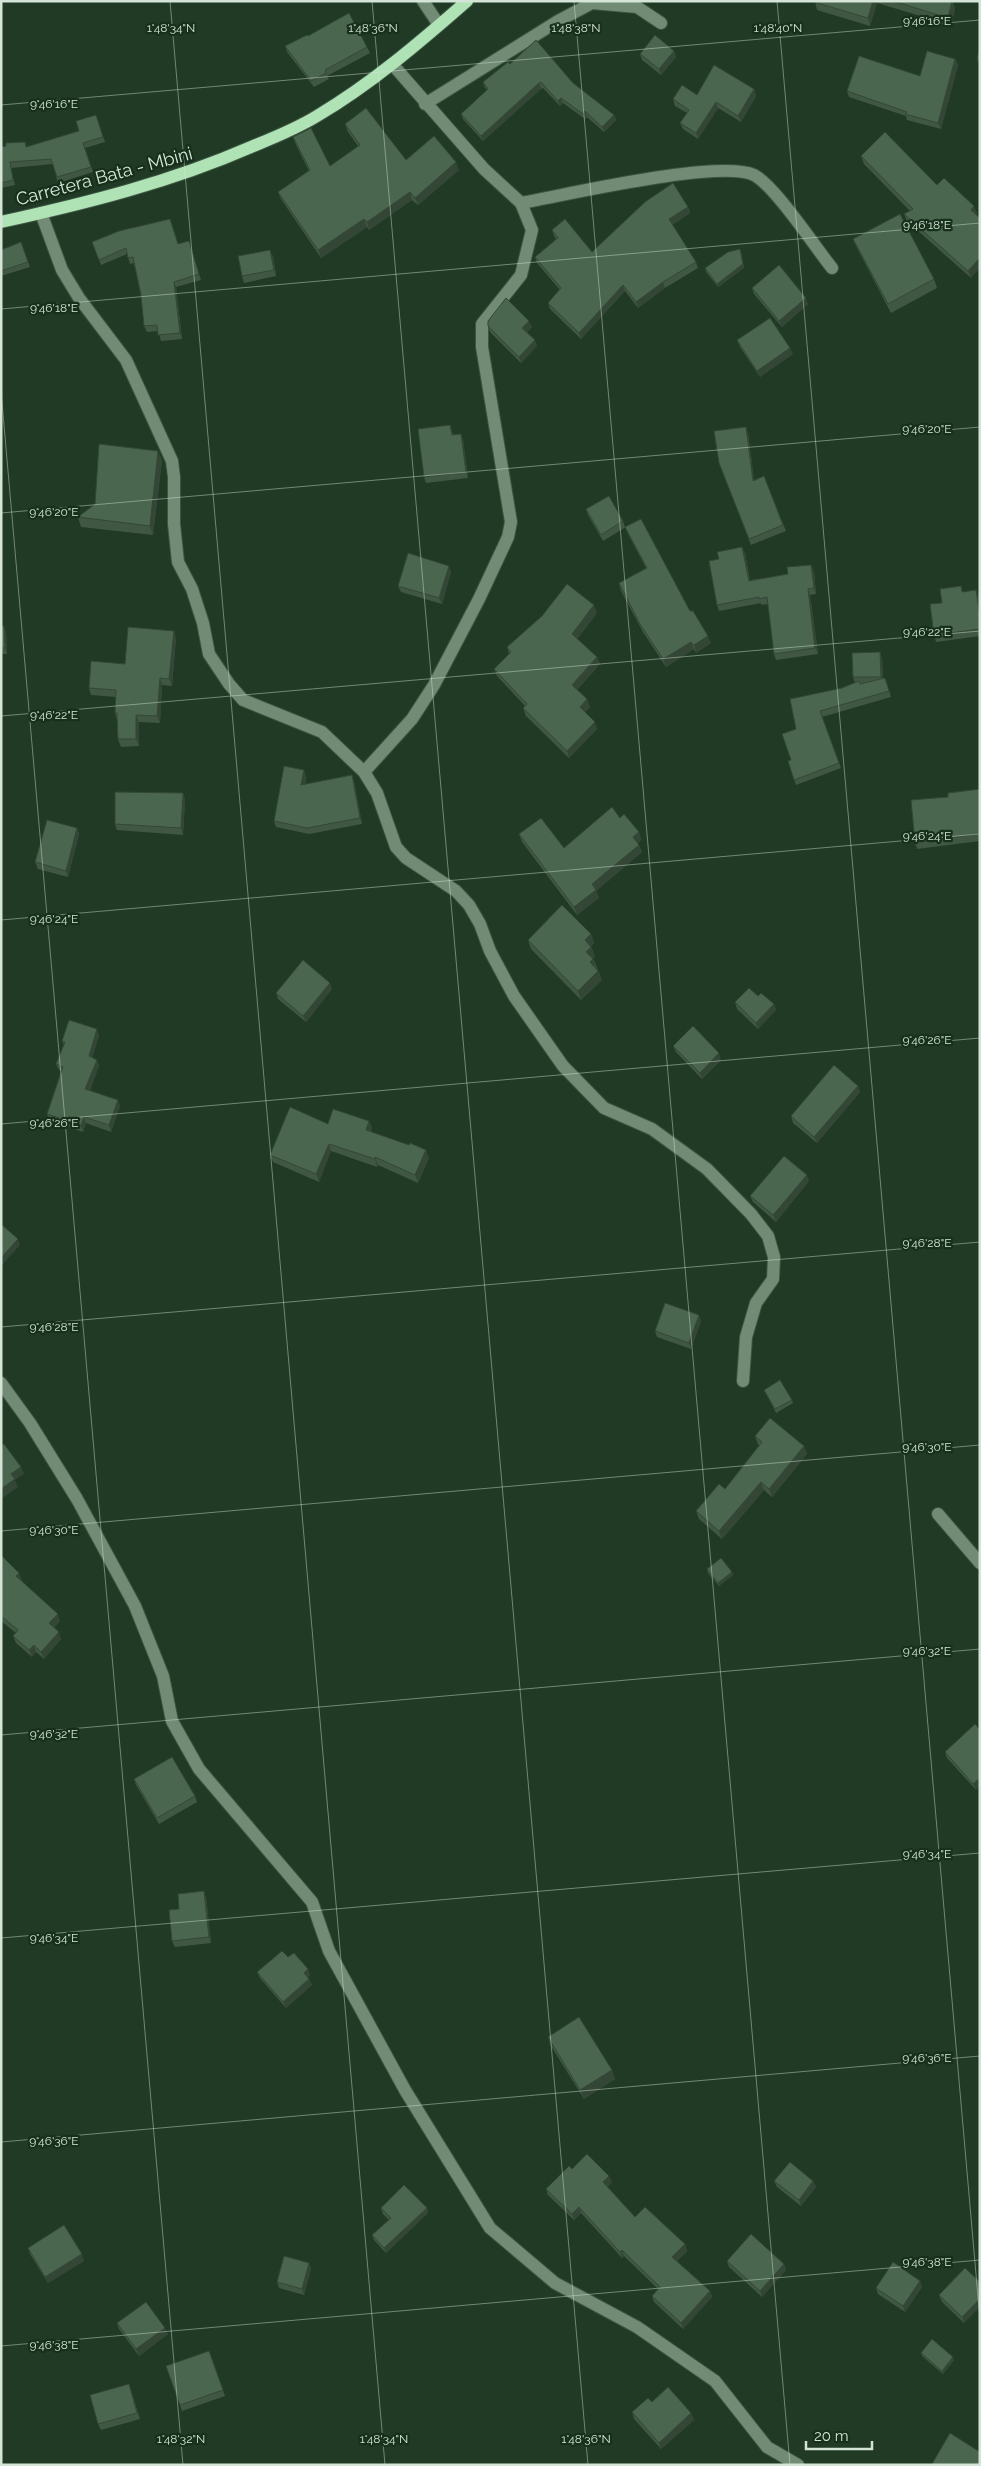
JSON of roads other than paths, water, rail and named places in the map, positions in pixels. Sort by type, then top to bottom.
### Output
[{"type":"main road","name":"Carretera Bata - Mbini","points":[[1,222],[138,188],[220,160],[314,118],[393,65],[467,1]]},
{"type":"street","points":[[422,1],[439,25]]},
{"type":"street","points":[[426,104],[558,21],[592,3],[637,7],[661,23]]},
{"type":"street","points":[[364,772],[412,718],[434,685],[479,599],[508,537],[511,522],[482,347],[482,324],[521,274],[532,230],[521,203],[484,169],[393,65]]},
{"type":"street","points":[[521,203],[693,172],[737,171],[753,175],[768,186],[832,268]]},
{"type":"street","points":[[41,213],[62,270],[80,298],[126,360],[172,461],[174,524],[178,562],[192,589],[203,623],[209,654],[243,700],[322,732],[364,772],[378,793],[396,848],[406,858],[456,891],[469,905],[480,924],[490,951],[514,996],[563,1066],[604,1108],[652,1129],[707,1169],[751,1214],[768,1236],[774,1257],[773,1280],[756,1302],[746,1337],[743,1382]]},
{"type":"street","points":[[1,1383],[30,1423],[78,1499],[135,1606],[163,1676],[172,1721],[199,1769],[312,1902],[330,1952],[400,2082],[490,2228],[555,2283],[637,2327],[715,2381],[768,2447],[798,2465]]},
{"type":"street","points":[[938,1514],[980,1562]]}]
